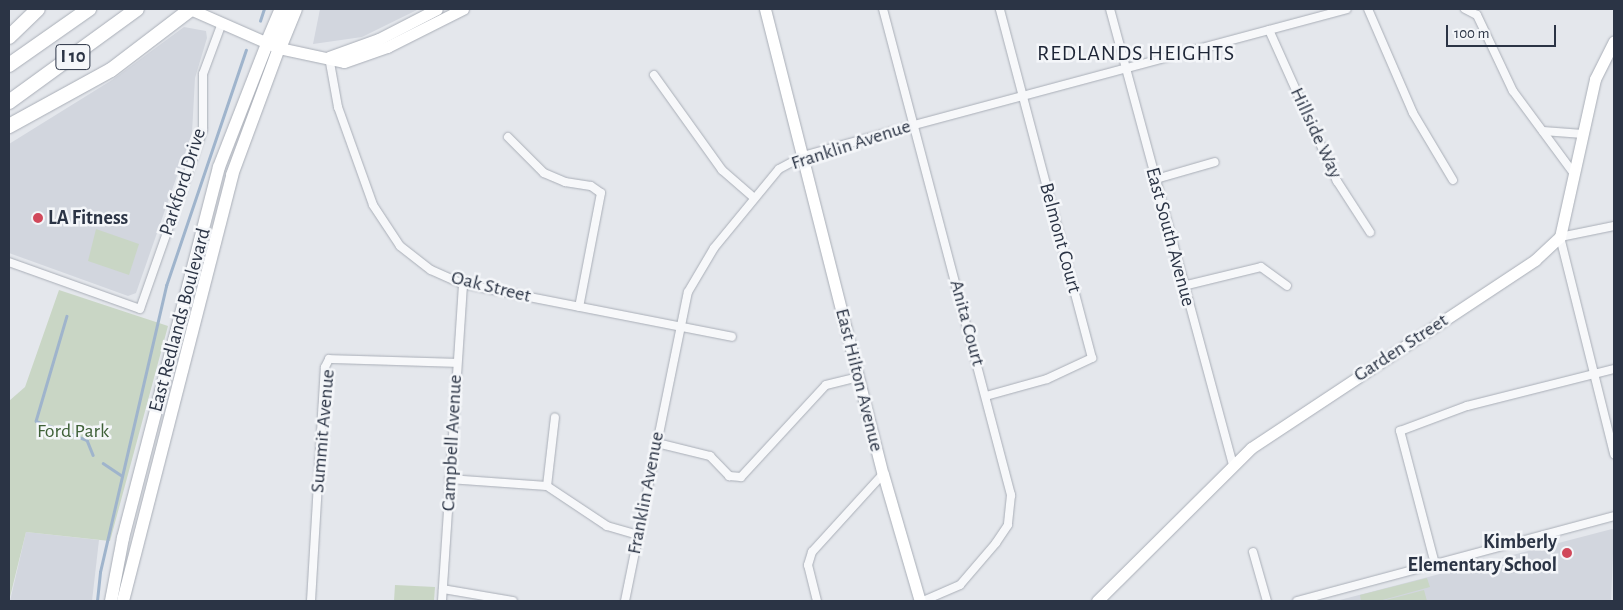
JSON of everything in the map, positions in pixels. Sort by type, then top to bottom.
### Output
[{"type":"highway","points":[[9,37],[38,9]]},
{"type":"highway","name":"I 10","points":[[9,65],[89,9]]},
{"type":"highway","name":"I 10","points":[[9,102],[136,9]]},
{"type":"highway","points":[[9,126],[111,70],[191,9]]},
{"type":"highway","points":[[273,46],[282,9]]},
{"type":"highway","points":[[273,46],[295,9]]},
{"type":"main road","name":"East Redlands Boulevard","points":[[111,601],[123,538],[220,167],[273,46]]},
{"type":"main road","name":"East Redlands Boulevard","points":[[123,601],[232,175],[273,46]]},
{"type":"street","points":[[191,9],[273,46],[329,57],[344,62],[364,57],[456,10]]},
{"type":"street","points":[[329,57],[378,39],[437,9]]},
{"type":"street","name":"East Hilton Avenue","points":[[765,9],[883,474],[922,601]]},
{"type":"street","name":"Anita Court","points":[[883,9],[1011,495],[1008,524],[960,585],[922,601]]},
{"type":"street","name":"Belmont Court","points":[[986,396],[1047,379],[1092,358],[1000,9]]},
{"type":"street","name":"East South Avenue","points":[[1110,9],[1183,286],[1233,465]]},
{"type":"street","name":"Franklin Avenue","points":[[625,601],[679,326],[688,292],[752,196],[779,169],[803,156],[1347,9]]},
{"type":"street","points":[[1368,9],[1413,113],[1453,180]]},
{"type":"street","points":[[1465,9],[1479,12],[1513,91],[1575,175]]},
{"type":"street","name":"Parkford Drive","points":[[9,262],[140,309],[204,130],[203,74],[222,23]]},
{"type":"street","name":"Hillside Way","points":[[1269,30],[1337,181],[1370,232]]},
{"type":"street","points":[[1614,41],[1595,79],[1560,237],[1614,454]]},
{"type":"street","name":"Oak Street","points":[[329,57],[338,107],[384,226],[430,270],[463,284],[732,337]]},
{"type":"street","points":[[654,76],[722,170],[752,196]]},
{"type":"street","points":[[1543,131],[1583,134]]},
{"type":"street","points":[[508,137],[544,173],[565,182],[592,186],[601,193],[579,306]]},
{"type":"street","points":[[1156,179],[1215,162]]},
{"type":"street","points":[[1560,237],[1614,226]]},
{"type":"street","name":"Garden Street","points":[[1097,601],[1233,465],[1261,440],[1535,260],[1560,237]]},
{"type":"street","points":[[1183,286],[1261,267],[1287,286]]},
{"type":"street","name":"Campbell Avenue","points":[[442,601],[456,362],[463,284]]},
{"type":"street","name":"Summit Avenue","points":[[311,601],[325,367],[329,359],[456,362]]},
{"type":"street","points":[[1435,564],[1400,431],[1467,406],[1614,369]]},
{"type":"street","points":[[657,443],[710,456],[729,476],[741,477],[826,386],[858,377]]},
{"type":"street","points":[[547,486],[555,417]]},
{"type":"street","points":[[816,601],[808,564],[812,552],[883,474]]},
{"type":"street","points":[[449,479],[547,486],[607,526],[638,535]]},
{"type":"street","points":[[1297,601],[1614,516]]},
{"type":"street","points":[[1253,552],[1267,601]]},
{"type":"street","points":[[443,589],[513,601]]},
{"type":"shaded area","points":[[320,9],[419,9],[362,37],[313,44]]},
{"type":"shaded area","points":[[184,27],[206,31],[207,38],[195,78],[192,133],[136,293],[128,296],[9,253],[9,144],[112,80]]},
{"type":"shaded area","name":"Kimberly Elementary School","points":[[1612,529],[1614,530],[1611,601],[1336,601]]},
{"type":"shaded area","points":[[26,532],[99,540],[92,601],[10,601]]},
{"type":"green space","points":[[96,229],[139,244],[129,275],[88,261]]},
{"type":"green space","name":"Ford Park","points":[[59,290],[168,326],[110,541],[26,532],[9,601],[9,401],[25,387]]},
{"type":"green space","points":[[1427,578],[1430,587],[1379,601],[1361,601],[1360,595]]},
{"type":"green space","points":[[395,585],[435,587],[434,601],[394,601]]},
{"type":"green space","points":[[1424,590],[1427,601],[1382,601]]},
{"type":"waterway","points":[[260,21],[264,9]]},
{"type":"waterway","points":[[97,601],[100,572],[166,286],[246,50]]},
{"type":"waterway","points":[[67,316],[36,421],[87,440],[93,455]]},
{"type":"waterway","points":[[103,463],[121,475]]},
{"type":"place","name":"LA Fitness","points":[[38,218]]},
{"type":"place","name":"Kimberly Elementary School","points":[[1567,553]]},
{"type":"district","name":"REDLANDS HEIGHTS","points":[[1136,54]]}]
